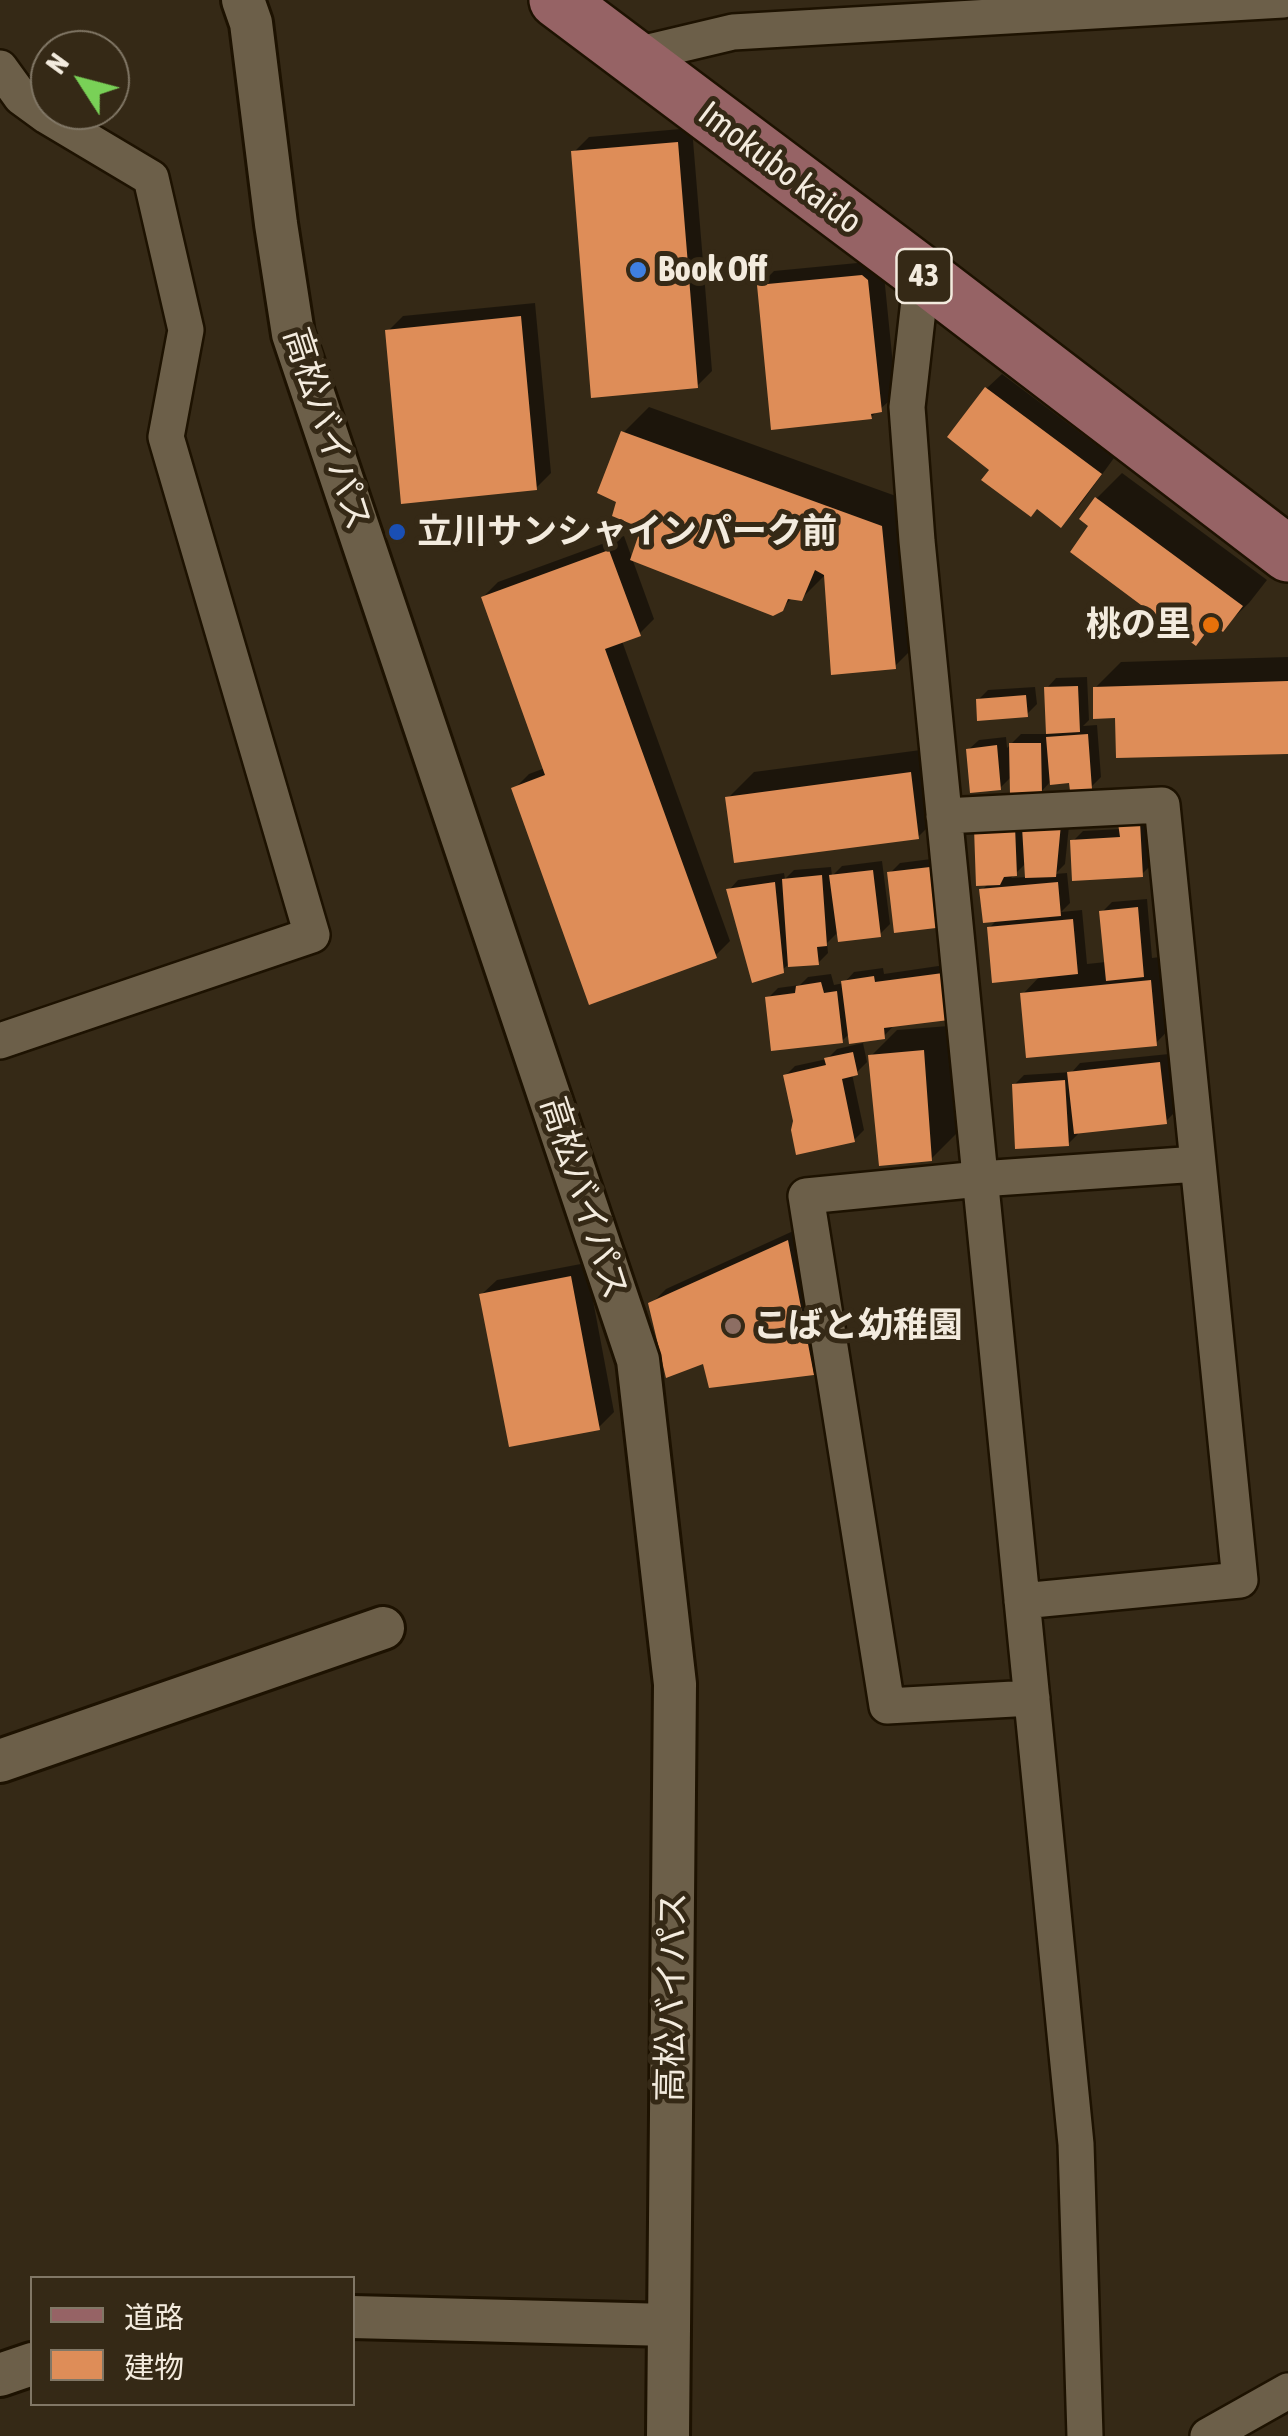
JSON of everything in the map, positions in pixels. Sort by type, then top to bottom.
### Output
[{"type":"main road","name":"Imokubo kaido","points":[[557,0],[1288,554]]},
{"type":"street","name":"高松バイパス","points":[[244,0],[251,23],[293,334],[638,1360],[676,1684],[668,2436]]},
{"type":"street","points":[[733,32],[757,0]]},
{"type":"street","points":[[632,56],[733,32],[1015,8],[1283,0]]},
{"type":"street","points":[[0,68],[21,96],[47,116],[151,178],[186,330],[166,437],[312,934],[0,1041]]},
{"type":"street","points":[[922,274],[907,407],[917,542],[1076,2144],[1084,2436]]},
{"type":"street","points":[[944,816],[1162,805],[1240,1580],[1022,1601]]},
{"type":"street","points":[[1032,1698],[887,1706],[806,1196],[1198,1164]]},
{"type":"street","points":[[0,1761],[384,1628]]},
{"type":"street","points":[[355,2317],[669,2325]]},
{"type":"street","points":[[0,2375],[30,2365]]},
{"type":"street","points":[[1208,2436],[1288,2391]]},
{"type":"building","points":[[678,142],[698,388],[591,398],[571,151]]},
{"type":"building","points":[[862,275],[868,280],[882,412],[871,414],[872,419],[771,430],[757,285]]},
{"type":"building","points":[[521,316],[537,490],[401,504],[385,330]]},
{"type":"building","points":[[985,387],[1102,474],[1061,528],[1037,509],[1031,517],[981,480],[989,470],[947,437]]},
{"type":"building","points":[[621,431],[882,526],[896,669],[831,675],[824,575],[815,570],[802,601],[788,599],[783,611],[773,616],[630,560],[641,528],[612,516],[616,502],[597,493]]},
{"type":"building","points":[[1095,497],[1243,606],[1223,632],[1212,624],[1196,646],[1070,552],[1088,526],[1079,519]]},
{"type":"building","points":[[609,550],[641,636],[605,649],[717,958],[589,1005],[511,788],[545,775],[481,597]]},
{"type":"building","points":[[1288,681],[1288,754],[1116,758],[1115,718],[1093,719],[1093,687]]},
{"type":"building","points":[[1078,686],[1080,732],[1046,734],[1044,687]]},
{"type":"building","points":[[1026,695],[1028,717],[977,721],[976,699]]},
{"type":"building","points":[[1088,734],[1092,789],[1070,791],[1069,783],[1050,785],[1046,737]]},
{"type":"building","points":[[1009,743],[1041,743],[1042,794],[1010,795]]},
{"type":"building","points":[[997,745],[1001,790],[970,793],[966,749]]},
{"type":"building","points":[[911,772],[919,839],[734,863],[725,797]]},
{"type":"building","points":[[1140,822],[1143,877],[1072,881],[1070,840],[1120,837],[1118,823]]},
{"type":"building","points":[[1061,824],[1056,877],[1025,878],[1022,827]]},
{"type":"building","points":[[1015,826],[1017,876],[1004,877],[1000,885],[976,886],[974,828]]},
{"type":"building","points":[[930,867],[936,928],[894,933],[887,872]]},
{"type":"building","points":[[873,870],[881,937],[838,942],[829,875]]},
{"type":"building","points":[[822,875],[827,946],[817,947],[819,965],[788,967],[782,879]]},
{"type":"building","points":[[775,882],[784,973],[752,983],[726,889]]},
{"type":"building","points":[[1058,882],[1061,916],[983,923],[979,889]]},
{"type":"building","points":[[1138,907],[1144,977],[1106,981],[1099,911]]},
{"type":"building","points":[[1073,919],[1078,974],[992,983],[987,927]]},
{"type":"building","points":[[943,973],[949,1020],[884,1028],[885,1039],[849,1044],[841,981],[874,976],[875,982]]},
{"type":"building","points":[[1151,980],[1157,1046],[1026,1058],[1020,993]]},
{"type":"building","points":[[821,982],[824,993],[837,991],[843,1043],[771,1051],[765,997],[795,993],[796,986]]},
{"type":"building","points":[[924,1050],[932,1161],[879,1166],[868,1055]]},
{"type":"building","points":[[853,1052],[858,1075],[842,1079],[855,1142],[796,1155],[783,1075],[826,1065],[824,1058]]},
{"type":"building","points":[[1160,1062],[1167,1124],[1074,1134],[1067,1072]]},
{"type":"building","points":[[1065,1080],[1069,1146],[1015,1149],[1012,1084]]},
{"type":"building","points":[[788,1240],[814,1375],[709,1388],[703,1364],[666,1378],[648,1303]]},
{"type":"building","points":[[571,1276],[600,1430],[509,1447],[479,1294]]},
{"type":"place","name":"Book Off","points":[[638,270]]},
{"type":"place","name":"立川サンシャインパーク前","points":[[397,532]]},
{"type":"place","name":"桃の里","points":[[1211,625]]},
{"type":"place","name":"こばと幼稚園","points":[[733,1326]]}]
